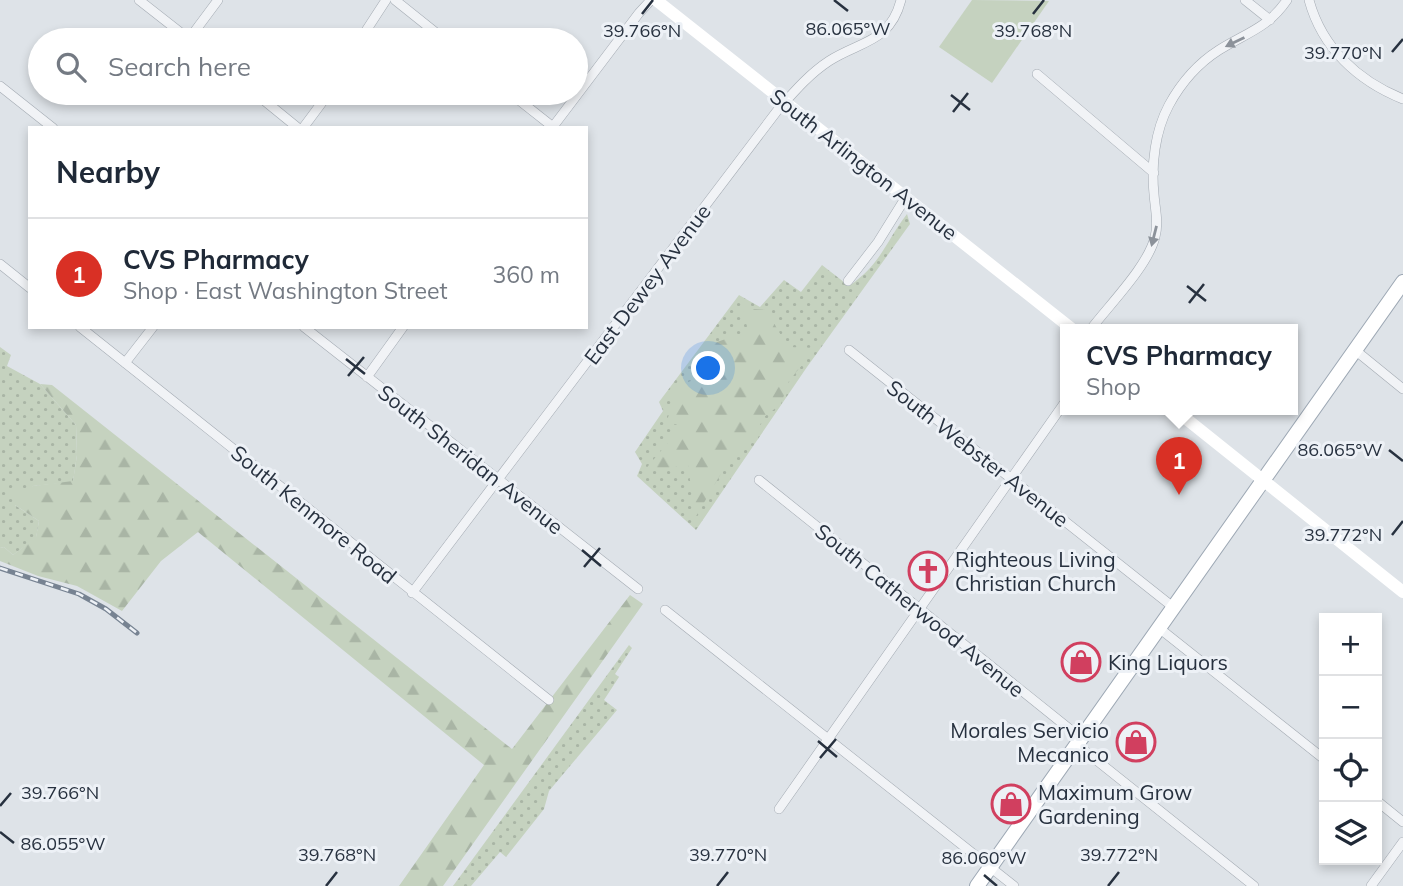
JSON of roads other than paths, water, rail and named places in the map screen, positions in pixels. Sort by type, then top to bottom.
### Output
[{"type":"main road","name":"South Arlington Avenue","points":[[654,0],[1066,324]]},
{"type":"main road","points":[[977,886],[1403,282]]},
{"type":"main road","points":[[1182,415],[1401,587]]},
{"type":"street","points":[[139,0],[175,28]]},
{"type":"street","points":[[198,28],[218,0]]},
{"type":"street","points":[[368,28],[386,0]]},
{"type":"street","points":[[395,0],[430,28]]},
{"type":"street","points":[[588,80],[639,13],[654,0]]},
{"type":"street","name":"East Dewey Avenue","points":[[412,593],[785,102],[827,63],[872,41],[886,30],[901,0]]},
{"type":"street","points":[[1245,0],[1270,20]]},
{"type":"street","points":[[1095,324],[1146,259],[1152,247],[1157,230],[1155,150],[1167,108],[1183,83],[1203,61],[1256,31],[1270,20],[1287,0]]},
{"type":"street","points":[[1309,0],[1320,28],[1346,63],[1373,85],[1403,99]]},
{"type":"street","points":[[1037,74],[1154,173]]},
{"type":"street","points":[[0,86],[50,126]]},
{"type":"street","points":[[270,105],[296,126]]},
{"type":"street","points":[[304,126],[320,105]]},
{"type":"street","points":[[525,105],[551,126]]},
{"type":"street","points":[[553,126],[569,105]]},
{"type":"street","points":[[848,281],[878,242],[906,197]]},
{"type":"street","points":[[0,264],[28,286]]},
{"type":"street","name":"South Kenmore Road","points":[[82,329],[549,700]]},
{"type":"street","points":[[125,363],[151,329]]},
{"type":"street","name":"South Sheridan Avenue","points":[[307,329],[638,589]]},
{"type":"street","points":[[367,377],[402,329]]},
{"type":"street","points":[[1355,350],[1403,389]]},
{"type":"street","name":"South Webster Avenue","points":[[849,351],[1173,607]]},
{"type":"street","points":[[779,809],[1060,409]]},
{"type":"street","name":"South Catherwood Avenue","points":[[759,480],[1072,731],[1086,751],[1254,886]]},
{"type":"street","points":[[665,610],[1014,886]]},
{"type":"street","points":[[1159,628],[1319,755]]},
{"type":"street","points":[[1378,802],[1403,822]]},
{"type":"street","points":[[1371,886],[1403,842]]},
{"type":"railway","points":[[0,568],[79,594],[106,609],[137,633]]},
{"type":"place","name":"CVS Pharmacy","points":[[1179,495]]},
{"type":"place","name":"Righteous Living Christian Church","points":[[928,571]]},
{"type":"place","name":"King Liquors","points":[[1081,662]]},
{"type":"place","name":"Morales Servicio Mecanico","points":[[1136,742]]},
{"type":"place","name":"Maximum Grow Gardening","points":[[1011,804]]}]
